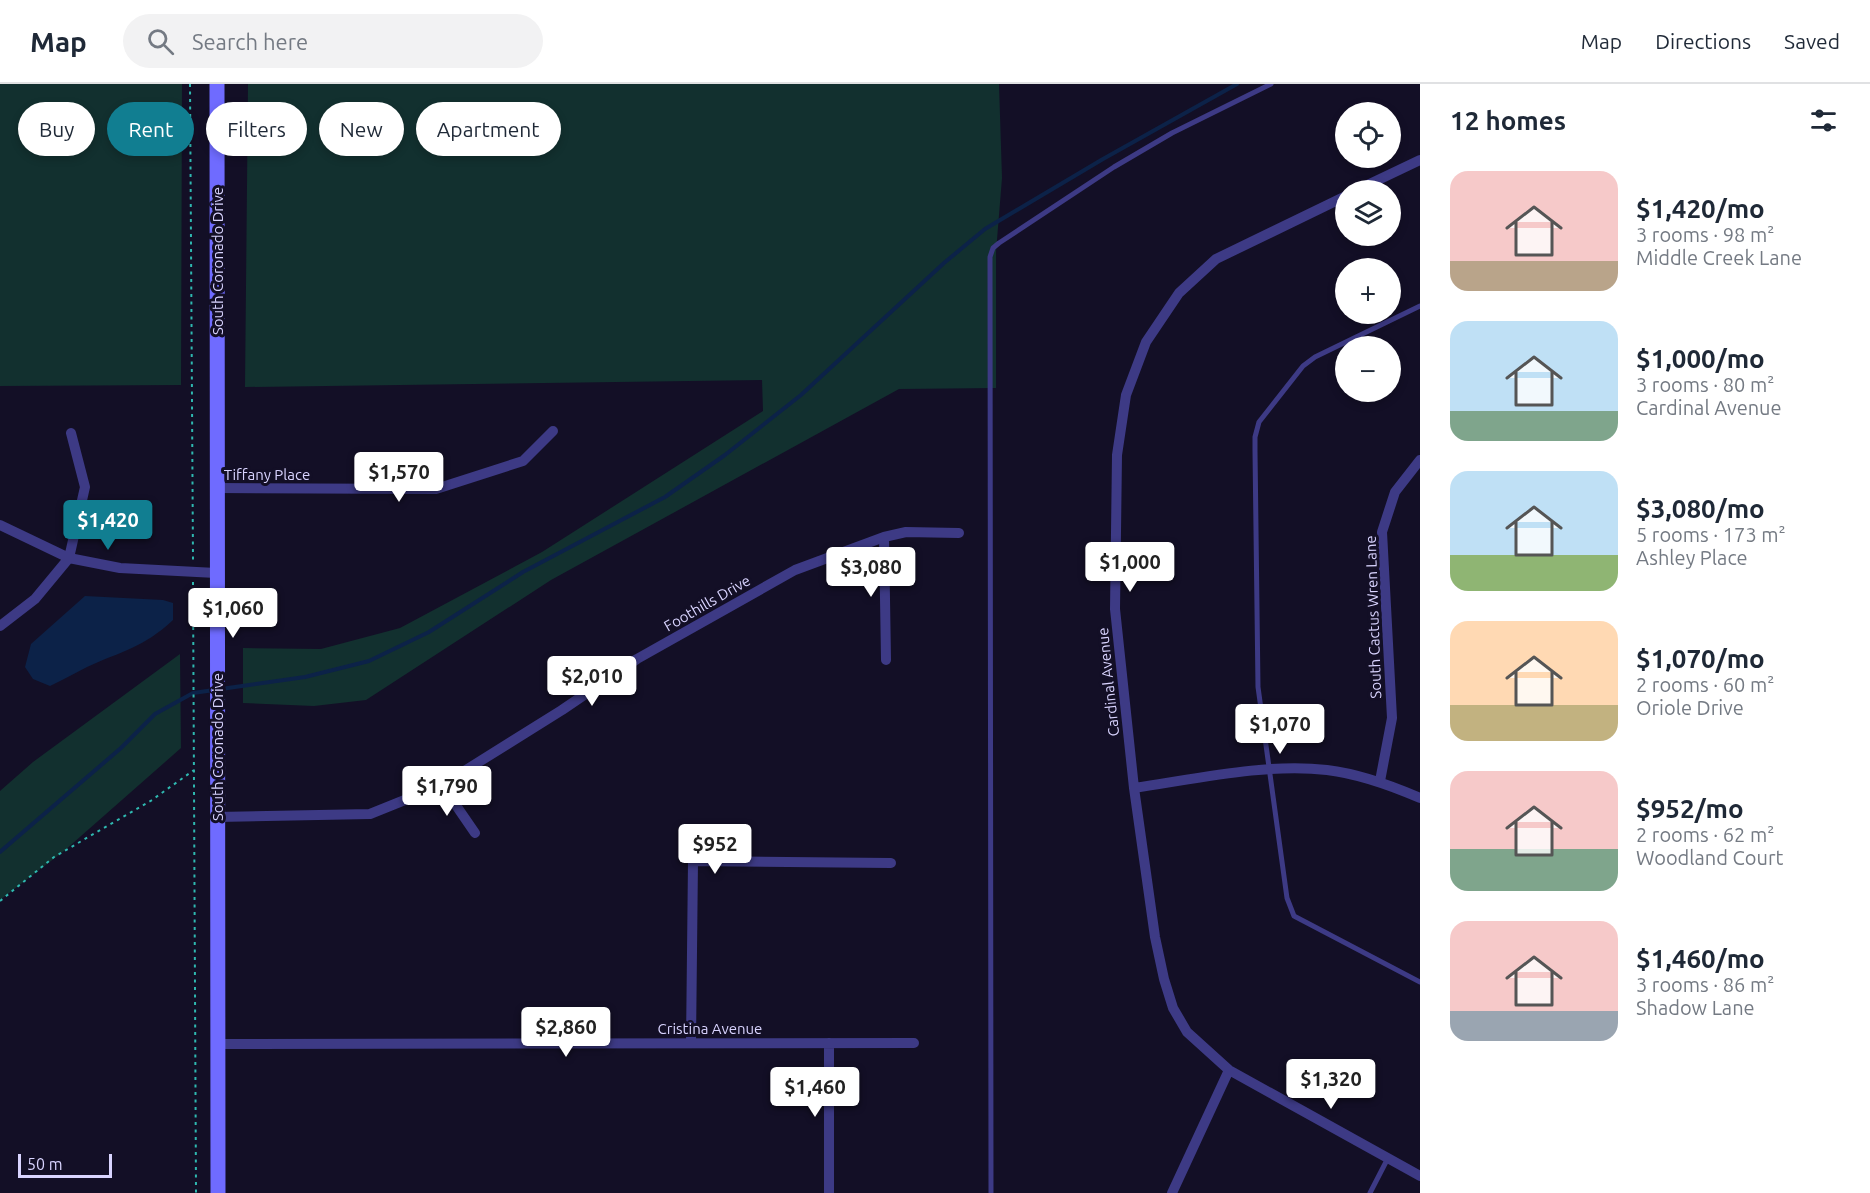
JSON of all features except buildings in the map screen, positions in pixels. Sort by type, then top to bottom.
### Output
[{"type":"street","name":"South Coronado Drive","points":[[217,84],[218,1193]]},
{"type":"street","points":[[1378,180],[1420,160]]},
{"type":"street","name":"Cardinal Avenue","points":[[1335,201],[1216,259],[1179,293],[1146,342],[1126,395],[1117,454],[1115,609],[1134,788],[1155,937],[1173,1008],[1187,1032],[1229,1070],[1420,1176]]},
{"type":"street","name":"Tiffany Place","points":[[216,489],[436,489],[523,461],[553,431]]},
{"type":"street","points":[[0,626],[35,599],[69,558],[85,487],[71,433]]},
{"type":"street","name":"South Cactus Wren Lane","points":[[1380,781],[1392,718],[1382,532],[1395,492],[1420,460]]},
{"type":"street","points":[[0,525],[69,558],[120,568],[216,573]]},
{"type":"street","name":"Foothills Drive","points":[[216,817],[370,814],[442,785],[562,710],[637,659],[795,570],[906,531],[959,533]]},
{"type":"street","points":[[884,537],[886,660]]},
{"type":"street","points":[[1134,788],[1271,769],[1327,770],[1380,781],[1420,798]]},
{"type":"street","points":[[442,785],[475,833]]},
{"type":"street","points":[[691,1043],[693,861],[891,863]]},
{"type":"street","points":[[829,1043],[829,1193]]},
{"type":"street","name":"Cristina Avenue","points":[[218,1044],[914,1043]]},
{"type":"street","points":[[1172,1193],[1229,1070]]},
{"type":"lane","points":[[991,1193],[990,257],[993,248],[999,243],[1114,167],[1172,133],[1271,84]]},
{"type":"lane","points":[[1420,306],[1303,366],[1259,422],[1254,451],[1258,687],[1287,898],[1294,916],[1420,982]]},
{"type":"lane","points":[[1370,1193],[1388,1158]]},
{"type":"path","points":[[190,84],[196,1193]]},
{"type":"path","points":[[0,901],[54,857],[152,800],[194,770]]},
{"type":"green space","points":[[0,84],[182,84],[182,102],[107,102],[107,156],[182,156],[181,385],[0,386]]},
{"type":"green space","points":[[248,84],[999,84],[1002,178],[996,252],[996,388],[899,389],[551,580],[366,700],[314,706],[243,703],[243,648],[321,649],[400,628],[542,552],[763,411],[762,380],[245,387],[247,156],[307,156],[307,102],[248,102]]},
{"type":"green space","points":[[180,654],[181,748],[64,851],[0,900],[0,791],[33,762]]},
{"type":"water","points":[[85,596],[163,600],[173,603],[173,620],[142,643],[50,686],[33,679],[25,667],[31,644]]},
{"type":"waterway","points":[[221,689],[305,677],[369,661],[429,632],[523,572],[665,497],[725,455],[801,395],[944,263],[985,229],[1103,159],[1237,84]]},
{"type":"waterway","points":[[0,852],[121,748],[155,714],[193,693],[214,690]]}]
